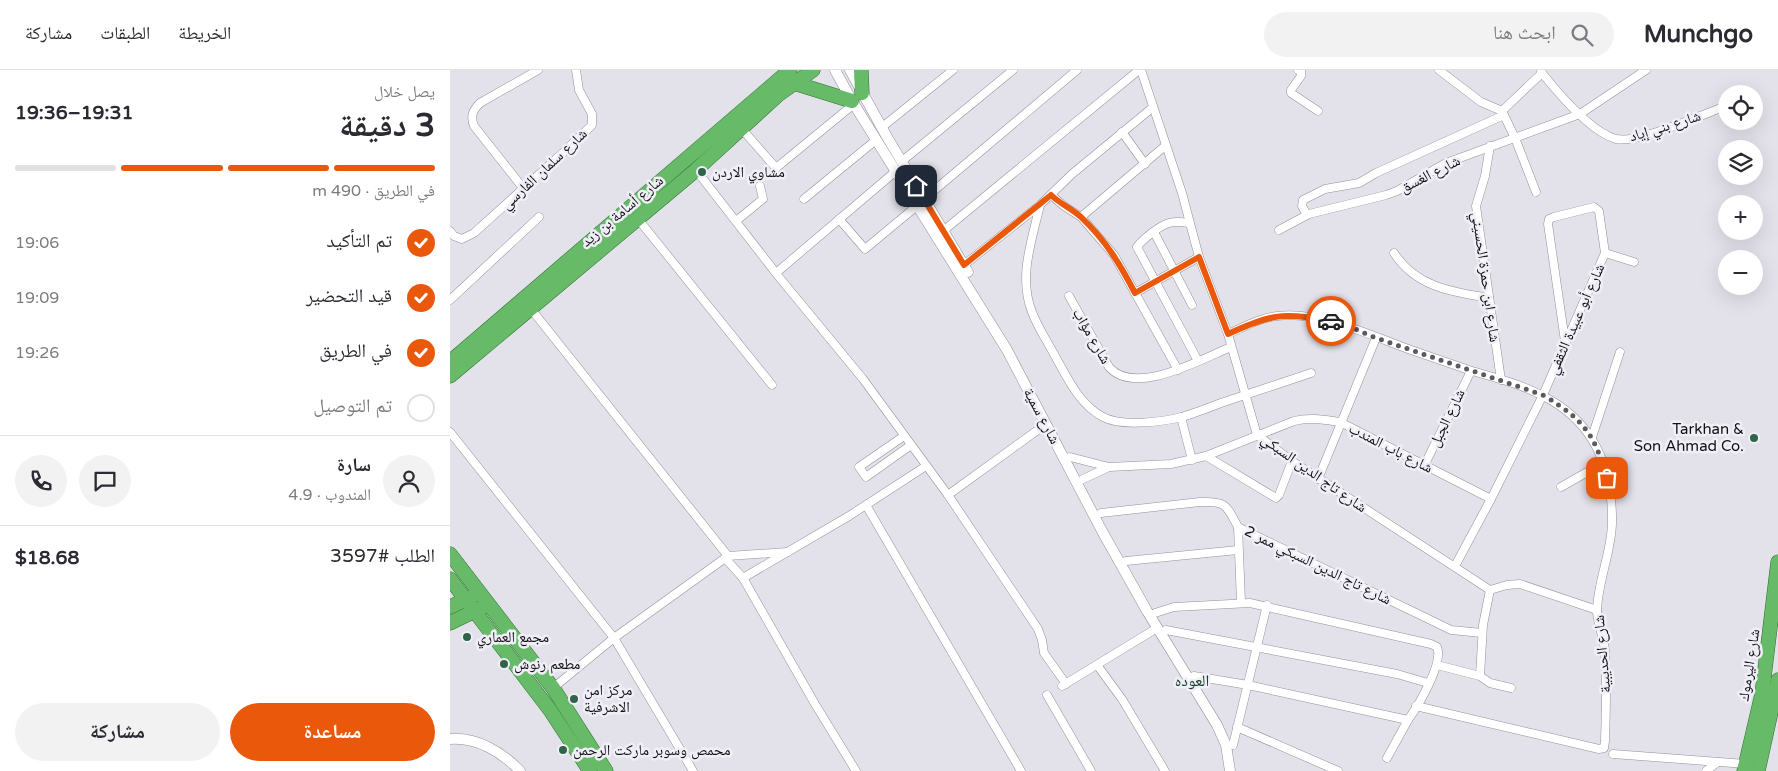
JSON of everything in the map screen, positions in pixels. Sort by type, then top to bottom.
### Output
[{"type":"highway","name":"شارع أسامة بن زيد","points":[[450,362],[740,114],[780,75],[792,76],[813,70]]},
{"type":"highway","points":[[792,76],[856,100],[861,70]]},
{"type":"highway","name":"شارع أسامة بن زيد","points":[[450,376],[696,170],[792,76]]},
{"type":"highway","points":[[450,554],[553,688],[606,771]]},
{"type":"highway","name":"شارع اليرموك","points":[[1755,767],[1778,562]]},
{"type":"highway","points":[[451,579],[550,710],[590,771]]},
{"type":"highway","points":[[450,606],[453,597],[451,579]]},
{"type":"highway","points":[[450,606],[480,592]]},
{"type":"highway","points":[[453,622],[489,603]]},
{"type":"highway","points":[[453,622],[474,620],[486,625]]},
{"type":"highway","name":"شارع اليرموك","points":[[1755,767],[1778,680]]},
{"type":"highway","points":[[550,710],[563,702]]},
{"type":"street","points":[[523,188],[474,126],[472,114],[480,103],[538,70]]},
{"type":"street","name":"شارع سلمان الفارسي","points":[[450,231],[458,238],[468,237],[592,125],[592,114],[579,90],[576,70]]},
{"type":"street","name":"شارع سمية","points":[[835,70],[856,100],[881,128],[899,166],[1007,350],[1102,532],[1218,725],[1226,746],[1231,770]]},
{"type":"street","name":"شارع سمية","points":[[850,70],[856,100],[876,140],[899,166]]},
{"type":"street","points":[[881,128],[953,70]]},
{"type":"street","points":[[776,274],[899,166],[1013,70]]},
{"type":"street","points":[[839,219],[865,249],[1077,70]]},
{"type":"street","points":[[943,232],[1140,70]]},
{"type":"street","name":"شارع تاج الدين السبكي","points":[[1140,70],[1182,193],[1199,257],[1228,334],[1257,435],[1318,479],[1490,590]]},
{"type":"street","points":[[1298,70],[1301,71],[1301,76],[1291,90],[1291,94],[1318,111]]},
{"type":"street","points":[[1439,70],[1482,102],[1503,113],[1536,192]]},
{"type":"street","name":"شارع الغسق","points":[[1279,230],[1307,215],[1386,195],[1446,163],[1580,114],[1646,70]]},
{"type":"street","points":[[1307,215],[1302,203],[1303,200],[1325,189],[1359,183],[1376,173],[1503,113],[1542,71]]},
{"type":"street","name":"شارع بني إياد","points":[[1542,71],[1554,88],[1580,114],[1601,132],[1617,139],[1627,139],[1656,132],[1718,109]]},
{"type":"street","points":[[741,128],[776,168],[856,100]]},
{"type":"street","points":[[964,265],[1040,205],[1072,174],[1152,108]]},
{"type":"street","points":[[1122,132],[1145,164]]},
{"type":"street","points":[[804,199],[876,140]]},
{"type":"street","points":[[1081,217],[1165,146]]},
{"type":"street","name":"شارع ابن حمزة الحسيني","points":[[1490,146],[1485,176],[1476,206],[1501,380]]},
{"type":"street","points":[[696,170],[776,274],[855,370],[948,495],[1038,629],[1044,652],[1064,685],[1161,629],[1397,674],[1428,683]]},
{"type":"street","points":[[736,221],[763,199],[760,186]]},
{"type":"street","points":[[1051,195],[1081,217],[1114,255],[1178,370]]},
{"type":"street","name":"شارع سمية","points":[[921,202],[964,265],[1020,360],[1070,457],[1155,613],[1161,629],[1194,676],[1220,718],[1233,745],[1231,770]]},
{"type":"street","points":[[1040,205],[1027,259],[1027,294],[1032,312],[1041,331],[1074,390],[1091,409],[1115,421],[1146,422],[1181,417],[1311,373]]},
{"type":"street","name":"شارع أبو عبيدة الثقفي","points":[[1455,566],[1543,395],[1605,252],[1599,211],[1594,207],[1549,219],[1548,224],[1566,341]]},
{"type":"street","points":[[450,300],[539,217]]},
{"type":"street","points":[[638,219],[772,385]]},
{"type":"street","points":[[1189,223],[1170,223],[1154,232],[1137,248],[1198,361]]},
{"type":"street","points":[[1154,232],[1192,305]]},
{"type":"street","points":[[1605,252],[1634,262]]},
{"type":"street","points":[[1394,253],[1404,268],[1424,282],[1456,292],[1489,298]]},
{"type":"street","points":[[1135,293],[1199,257]]},
{"type":"street","name":"شارع مؤاب","points":[[1069,296],[1112,370],[1125,377],[1133,379],[1151,377],[1178,370],[1231,347]]},
{"type":"street","points":[[531,308],[743,578],[856,771]]},
{"type":"street","points":[[1228,334],[1258,320],[1278,316],[1289,315],[1341,323],[1376,338],[1543,395]]},
{"type":"street","points":[[1318,479],[1376,338]]},
{"type":"street","points":[[1592,437],[1620,352]]},
{"type":"street","name":"شارع الجبل","points":[[1424,466],[1471,370]]},
{"type":"street","name":"شارع الحديبية","points":[[1416,706],[1600,749],[1604,748],[1606,700],[1604,649],[1597,610],[1602,575],[1611,540],[1610,494],[1602,463],[1592,437],[1571,414],[1543,395]]},
{"type":"street","points":[[1181,417],[1192,460]]},
{"type":"street","name":"شارع باب المندب","points":[[1109,467],[1171,464],[1192,460],[1302,419],[1340,422],[1491,499]]},
{"type":"street","points":[[948,495],[1046,424]]},
{"type":"street","points":[[450,432],[614,638],[693,771]]},
{"type":"street","points":[[904,436],[859,467],[862,472],[866,477],[911,445]]},
{"type":"street","points":[[1206,456],[1276,498],[1279,495],[1292,461]]},
{"type":"street","points":[[1070,457],[1109,467]]},
{"type":"street","points":[[1561,487],[1602,463]]},
{"type":"street","points":[[743,578],[866,505],[926,466]]},
{"type":"street","points":[[1082,479],[1109,467]]},
{"type":"street","name":"شارع تاج الدين السبكي ممر 2","points":[[1101,513],[1211,502],[1226,506],[1238,527],[1451,630],[1482,633]]},
{"type":"street","points":[[866,505],[1021,771]]},
{"type":"street","points":[[1238,527],[1241,602]]},
{"type":"street","points":[[1126,561],[1238,550]]},
{"type":"street","points":[[553,688],[614,638],[726,557],[788,552]]},
{"type":"street","points":[[1480,676],[1482,633],[1490,590],[1520,584],[1597,610]]},
{"type":"street","points":[[1155,613],[1174,607],[1241,602],[1267,605],[1431,644],[1439,650],[1437,666],[1387,758]]},
{"type":"street","points":[[1233,745],[1267,605]]},
{"type":"street","points":[[1097,665],[1122,699],[1164,771]]},
{"type":"street","points":[[1437,666],[1480,676],[1490,683],[1511,688]]},
{"type":"street","points":[[1194,676],[1248,685],[1408,720]]},
{"type":"street","points":[[1047,695],[1091,771]]},
{"type":"street","points":[[1237,728],[1338,771]]},
{"type":"street","points":[[450,739],[467,740],[493,749],[520,771]]},
{"type":"street","points":[[1613,754],[1718,762],[1755,767]]},
{"type":"street","points":[[1706,771],[1718,762]]},
{"type":"way so far","points":[[1331,321],[1543,395],[1571,414],[1583,425],[1597,448],[1607,478]]},
{"type":"place","name":"مشاوي الاردن","points":[[702,172]]},
{"type":"place","name":"Tarkhan & Son Ahmad Co.","points":[[1754,438]]},
{"type":"place","name":"مجمع العماري","points":[[467,637]]},
{"type":"place","name":"مطعم رنوش","points":[[504,664]]},
{"type":"place","name":"مركز امن الاشرفية","points":[[574,699]]},
{"type":"place","name":"محمص وسوبر ماركت الرحمن","points":[[563,750]]},
{"type":"district","name":"العوده","points":[[1192,680]]},
{"type":"route","points":[[916,186],[964,265],[1051,195],[1081,217],[1111,251],[1118,260],[1135,293],[1199,257],[1228,334],[1258,320],[1278,316],[1289,315],[1331,321]]}]
